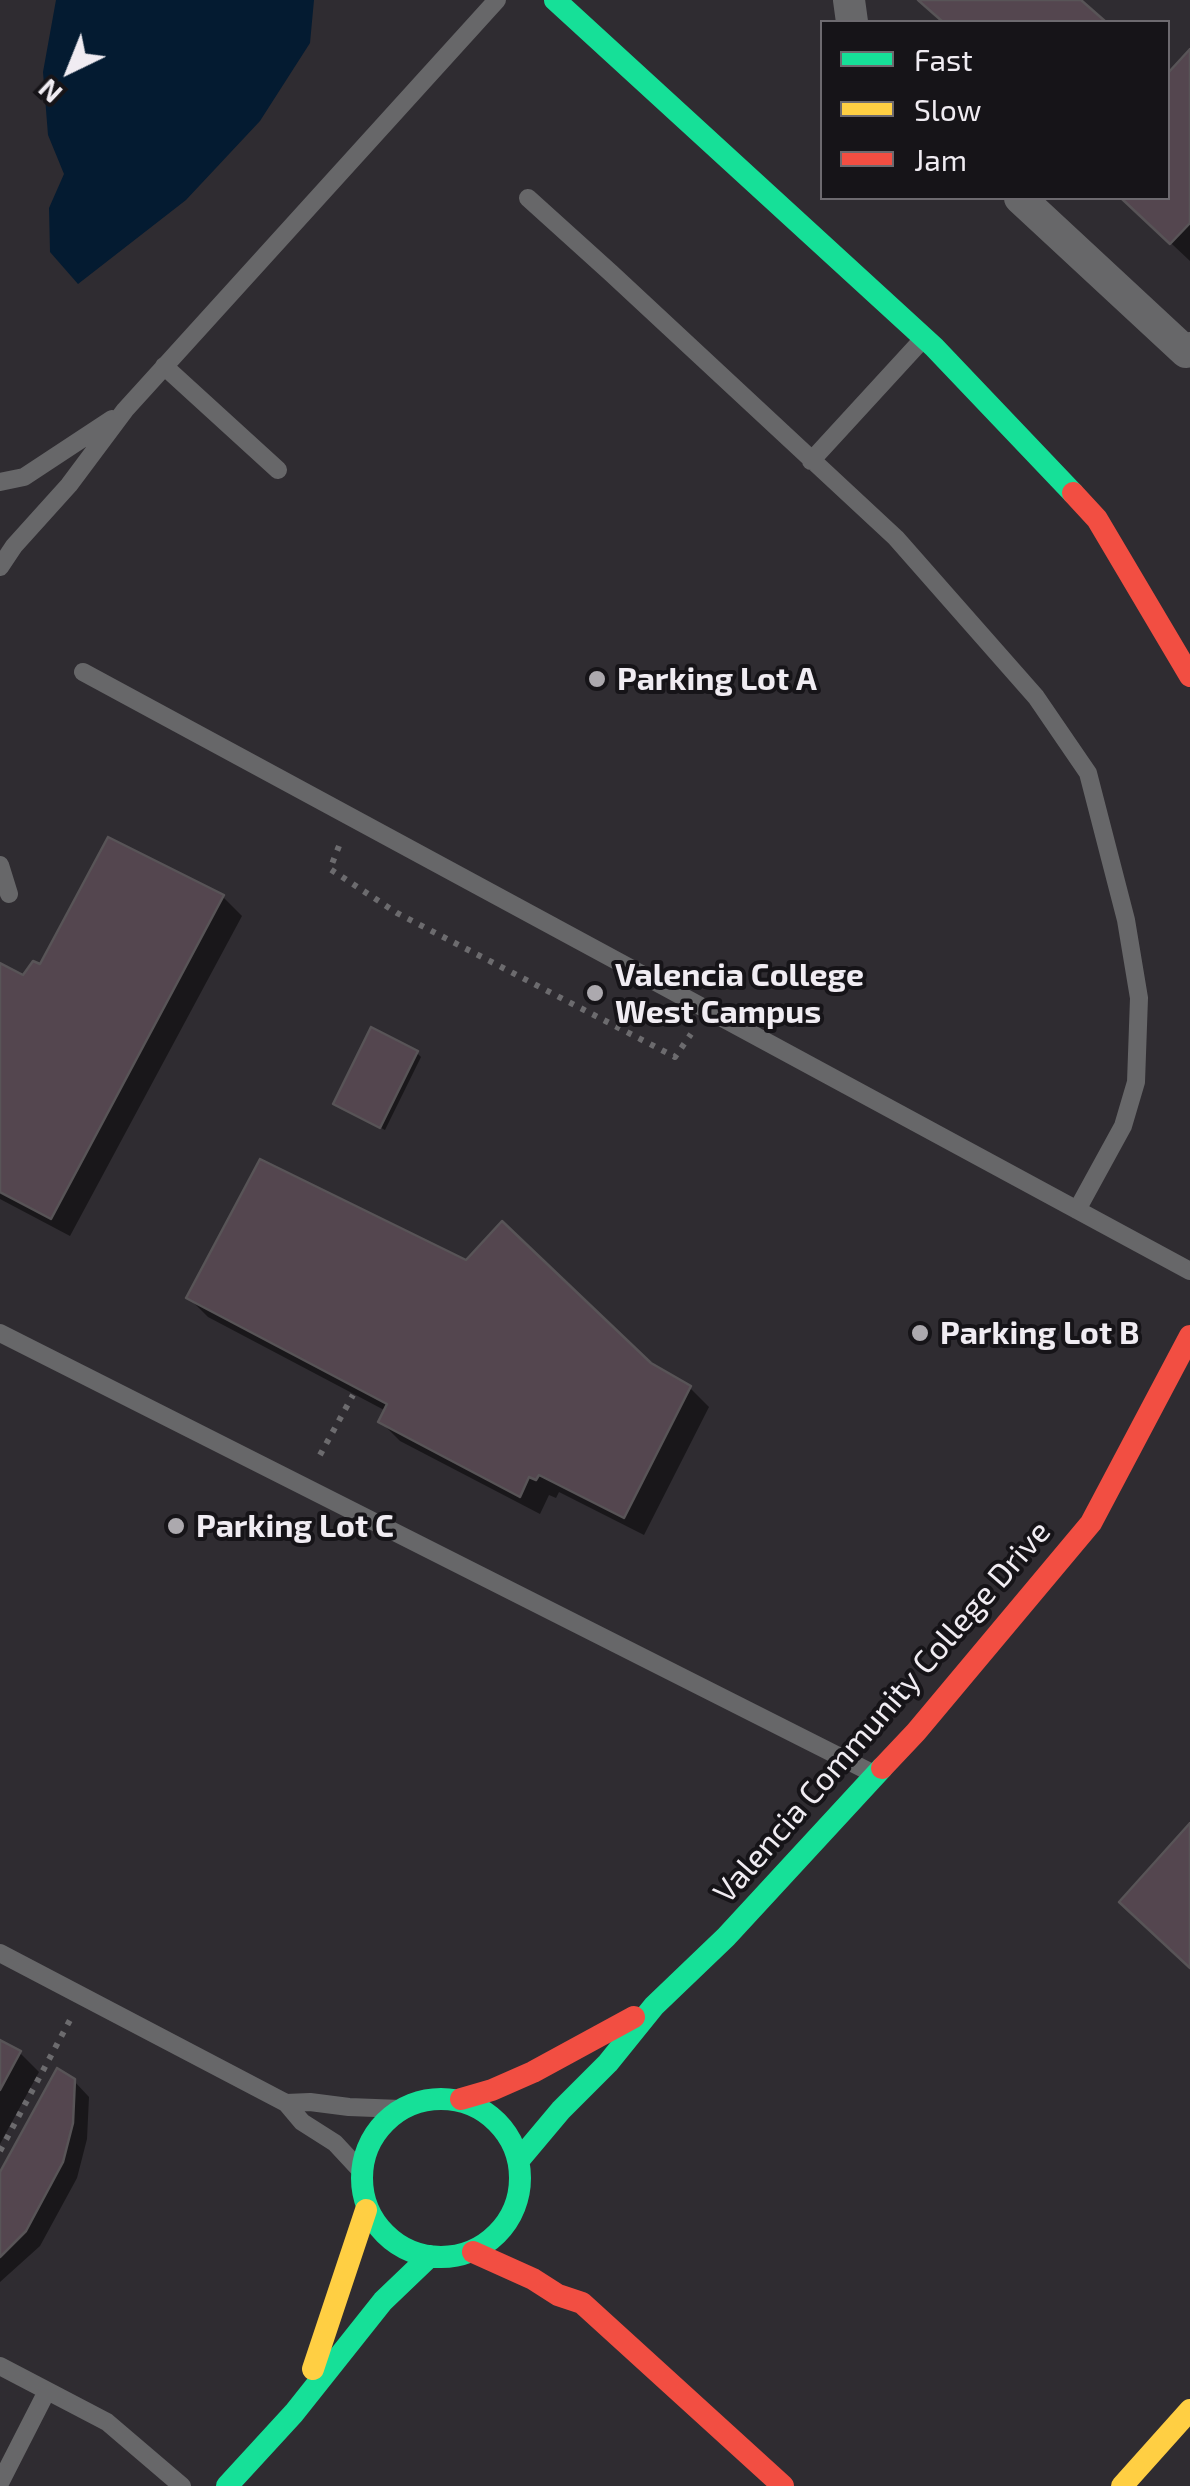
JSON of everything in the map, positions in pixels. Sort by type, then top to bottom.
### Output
[{"type":"street","points":[[555,0],[924,338],[1097,519],[1190,676]]},
{"type":"street","points":[[1022,200],[1186,352],[1190,348]]},
{"type":"street","name":"Valencia Community College Drive","points":[[519,2160],[654,2006],[726,1938],[877,1775],[1091,1522],[1190,1336]]},
{"type":"street","name":"Valencia Community College Drive","points":[[461,2099],[533,2072],[654,2006]]},
{"type":"street","points":[[441,2096],[461,2099],[492,2119],[507,2137],[519,2160],[522,2182],[517,2205],[473,2252],[430,2256],[410,2251],[378,2228],[366,2210],[361,2171],[368,2148],[381,2126],[401,2109],[441,2096]]},
{"type":"street","points":[[517,2205],[530,2230]]},
{"type":"street","points":[[294,2413],[320,2352],[366,2210]]},
{"type":"street","points":[[473,2252],[582,2303],[783,2486]]},
{"type":"street","points":[[227,2486],[294,2413],[382,2301],[430,2256]]},
{"type":"street","points":[[573,2277],[582,2303]]},
{"type":"street","points":[[1122,2486],[1190,2410]]},
{"type":"lane","points":[[0,566],[69,485],[125,410],[496,0]]},
{"type":"lane","points":[[528,198],[896,538],[1036,697],[1088,773],[1126,920],[1139,998],[1132,1097],[1123,1126],[1077,1210]]},
{"type":"lane","points":[[811,461],[924,338]]},
{"type":"lane","points":[[164,366],[278,470]]},
{"type":"lane","points":[[0,482],[24,478],[125,410]]},
{"type":"lane","points":[[83,672],[1190,1271]]},
{"type":"lane","points":[[0,865],[9,894]]},
{"type":"lane","points":[[0,1333],[877,1775]]},
{"type":"lane","points":[[0,1954],[286,2103],[302,2122],[335,2143],[361,2171]]},
{"type":"lane","points":[[286,2103],[401,2109]]},
{"type":"lane","points":[[0,2366],[107,2422],[182,2486]]},
{"type":"lane","points":[[0,2484],[47,2391]]},
{"type":"path","points":[[339,846],[330,869],[396,913],[674,1057],[691,1034]]},
{"type":"path","points":[[320,1455],[352,1394]]},
{"type":"path","points":[[0,2151],[70,2020]]},
{"type":"water","points":[[56,0],[314,0],[310,43],[260,121],[186,200],[78,284],[50,252],[49,208],[64,174],[48,135],[43,72]]},
{"type":"building","points":[[918,0],[1081,0],[1104,20],[941,20]]},
{"type":"building","points":[[1190,49],[1190,223],[1170,244],[1123,200],[1170,200],[1170,71]]},
{"type":"building","points":[[108,837],[224,895],[51,1219],[0,1192],[0,963],[23,975],[33,961],[40,964]]},
{"type":"building","points":[[371,1027],[418,1051],[380,1128],[333,1104]]},
{"type":"building","points":[[260,1159],[466,1260],[502,1221],[651,1363],[691,1386],[624,1518],[539,1475],[536,1480],[529,1477],[520,1497],[378,1422],[387,1404],[186,1298]]},
{"type":"building","points":[[1190,1823],[1190,1968],[1119,1902]]},
{"type":"building","points":[[0,2040],[21,2051],[0,2090]]},
{"type":"building","points":[[57,2068],[75,2079],[73,2123],[63,2162],[26,2231],[0,2257],[0,2172]]},
{"type":"traffic: fast","points":[[555,0],[934,347],[1073,493]]},
{"type":"traffic: fast","points":[[519,2160],[654,2006],[726,1937],[882,1768]]},
{"type":"traffic: fast","points":[[441,2099],[471,2105],[497,2122],[514,2148],[520,2178],[514,2208],[497,2234],[471,2251],[441,2257],[411,2251],[385,2234],[368,2208],[362,2178],[368,2148],[385,2122],[411,2105],[441,2099]]},
{"type":"traffic: fast","points":[[227,2486],[294,2413],[383,2301],[430,2256]]},
{"type":"traffic: slow","points":[[313,2369],[366,2210]]},
{"type":"traffic: slow","points":[[1122,2486],[1190,2410]]},
{"type":"traffic: jam","points":[[1073,493],[1097,519],[1190,676]]},
{"type":"traffic: jam","points":[[882,1768],[1091,1523],[1190,1336]]},
{"type":"traffic: jam","points":[[461,2099],[533,2072],[634,2017]]},
{"type":"traffic: jam","points":[[473,2252],[582,2303],[783,2486]]},
{"type":"place","name":"Parking Lot A","points":[[597,679]]},
{"type":"place","name":"Valencia College West Campus","points":[[595,993]]},
{"type":"place","name":"Parking Lot B","points":[[920,1333]]},
{"type":"place","name":"Parking Lot C","points":[[176,1526]]}]
